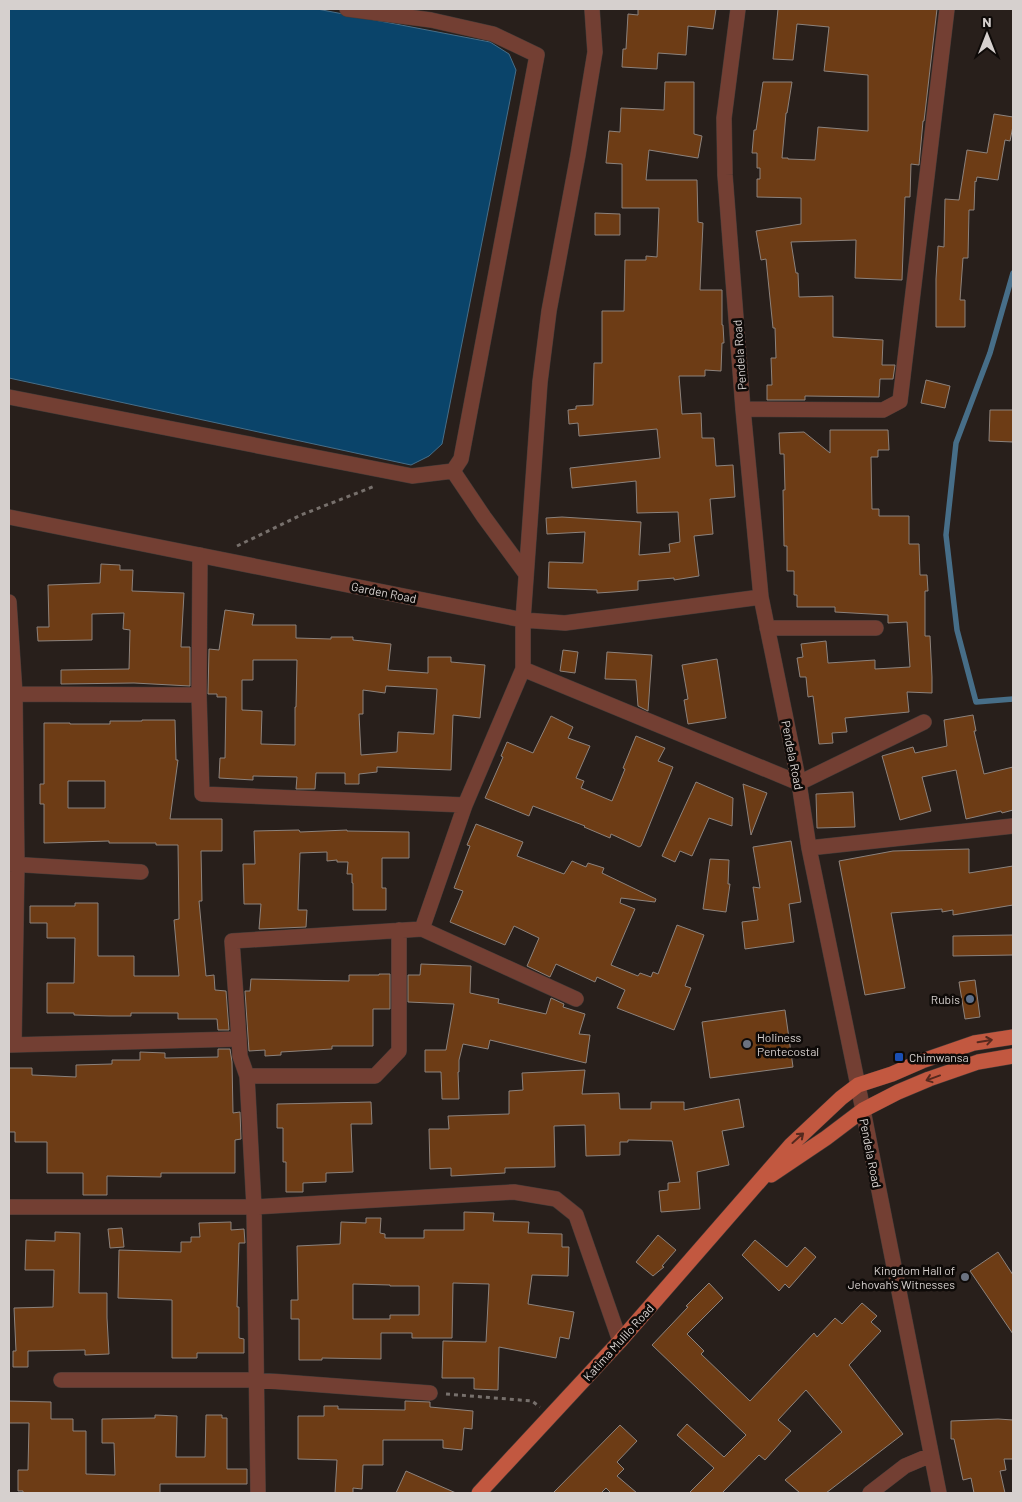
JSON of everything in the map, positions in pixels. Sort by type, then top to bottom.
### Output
[{"type":"main road","name":"Katima Mulilo Road","points":[[479,1493],[620,1340],[791,1145],[840,1098],[858,1085],[974,1043],[1013,1037]]},
{"type":"main road","name":"Katima Mulilo Road","points":[[754,1187],[826,1138],[863,1110],[898,1092],[978,1062],[1013,1056]]},
{"type":"street","points":[[351,9],[431,20],[493,34],[537,55],[460,459],[453,471]]},
{"type":"street","points":[[418,9],[431,20]]},
{"type":"street","points":[[422,929],[465,805],[523,669],[523,620],[540,382],[549,310],[595,52],[592,9]]},
{"type":"street","name":"Pendela Road","points":[[738,9],[724,118],[725,175],[743,409],[762,598],[799,782],[808,848],[858,1085],[939,1493]]},
{"type":"street","points":[[743,409],[883,410],[900,402],[946,9]]},
{"type":"street","points":[[9,397],[412,476],[453,471]]},
{"type":"street","points":[[453,471],[526,574]]},
{"type":"street","name":"Garden Road","points":[[9,517],[523,620],[565,623],[762,598]]},
{"type":"street","points":[[207,556],[199,695],[202,794],[465,805]]},
{"type":"street","points":[[9,602],[12,694],[12,1045],[239,1039]]},
{"type":"street","points":[[768,628],[876,628]]},
{"type":"street","points":[[523,669],[799,782],[924,722]]},
{"type":"street","points":[[12,694],[199,695]]},
{"type":"street","points":[[808,848],[1013,826]]},
{"type":"street","points":[[13,864],[141,872]]},
{"type":"street","points":[[258,1493],[254,1207],[247,1076],[240,1056],[232,941],[422,929],[576,999]]},
{"type":"street","points":[[247,1076],[375,1076],[399,1051],[399,930]]},
{"type":"street","points":[[9,1207],[254,1207],[514,1192],[556,1199],[576,1215],[620,1340]]},
{"type":"street","points":[[61,1380],[256,1380],[430,1393]]},
{"type":"street","points":[[870,1493],[905,1466],[931,1455]]},
{"type":"path","points":[[207,556],[301,515],[384,482]]},
{"type":"path","points":[[430,1393],[532,1402],[551,1416]]},
{"type":"water","points":[[9,9],[317,9],[490,42],[509,54],[516,70],[442,444],[429,456],[411,465],[9,378]]},
{"type":"building","points":[[638,9],[716,9],[713,29],[688,26],[686,55],[658,53],[657,69],[622,67],[623,49],[626,49],[628,14],[638,15]]},
{"type":"building","points":[[778,9],[937,9],[919,165],[911,164],[910,197],[905,197],[902,280],[855,278],[856,240],[791,242],[796,273],[798,273],[799,297],[833,296],[833,337],[883,340],[882,365],[895,365],[893,379],[880,379],[879,397],[805,396],[805,400],[767,400],[767,385],[772,385],[771,358],[776,358],[775,328],[773,328],[766,259],[761,260],[756,231],[801,224],[801,198],[757,197],[757,179],[760,179],[760,168],[757,168],[757,153],[752,153],[754,130],[756,130],[763,82],[792,82],[786,113],[782,158],[815,160],[818,127],[868,131],[868,75],[824,71],[829,27],[797,24],[793,60],[773,59]]},
{"type":"building","points":[[665,82],[694,82],[694,134],[702,136],[698,158],[649,150],[646,180],[697,180],[698,222],[703,223],[700,290],[722,290],[724,343],[722,343],[721,371],[705,370],[705,376],[679,376],[682,414],[701,413],[702,438],[714,438],[716,466],[733,465],[735,497],[710,499],[713,534],[694,536],[699,576],[674,580],[674,578],[638,581],[638,590],[613,592],[597,593],[597,590],[548,588],[549,562],[583,563],[585,532],[547,534],[546,518],[562,517],[641,522],[639,555],[670,552],[669,544],[680,542],[678,512],[637,513],[636,481],[572,488],[570,468],[660,458],[657,429],[579,436],[578,423],[569,424],[568,410],[576,409],[576,406],[593,405],[594,363],[602,363],[602,311],[624,311],[625,260],[646,260],[646,256],[657,257],[659,208],[622,208],[622,164],[606,163],[609,131],[620,132],[621,108],[664,110]]},
{"type":"building","points":[[994,114],[1013,117],[1013,126],[1010,141],[1005,140],[998,180],[977,177],[975,181],[974,210],[969,210],[968,258],[963,258],[960,300],[965,300],[965,327],[936,327],[938,246],[944,247],[945,199],[959,200],[967,150],[987,153]]},
{"type":"building","points":[[595,213],[620,214],[620,235],[595,235]]},
{"type":"building","points":[[926,380],[950,386],[945,408],[921,403]]},
{"type":"building","points":[[990,410],[1013,410],[1013,442],[989,441]]},
{"type":"building","points":[[830,430],[888,430],[889,450],[878,450],[878,457],[871,457],[872,509],[879,509],[879,516],[909,516],[909,544],[919,544],[920,575],[927,575],[928,591],[925,591],[925,636],[930,636],[932,693],[907,692],[909,712],[845,718],[847,732],[832,733],[833,743],[819,744],[813,696],[808,697],[806,677],[800,677],[797,658],[803,657],[801,644],[826,641],[828,663],[875,660],[875,669],[910,667],[907,622],[888,623],[888,615],[835,612],[835,607],[797,607],[797,595],[794,595],[794,571],[787,571],[787,546],[784,546],[784,454],[780,454],[779,433],[804,432],[830,453]]},
{"type":"building","points":[[101,564],[120,565],[120,570],[133,570],[132,591],[184,593],[181,647],[190,647],[190,686],[134,683],[61,684],[61,670],[129,669],[130,630],[123,629],[124,613],[92,614],[92,640],[38,641],[37,627],[49,627],[48,585],[100,583]]},
{"type":"building","points":[[225,610],[254,614],[252,625],[296,625],[296,638],[331,639],[331,637],[353,637],[353,640],[391,644],[388,670],[428,673],[428,657],[451,657],[451,662],[485,665],[480,718],[453,715],[451,770],[377,767],[377,772],[359,774],[359,784],[345,784],[345,773],[316,773],[315,789],[296,789],[297,777],[253,776],[253,780],[219,778],[220,758],[225,758],[226,697],[208,694],[209,649],[219,650]],"holes":[[[253,660],[297,660],[295,745],[261,744],[262,711],[242,710],[242,680],[253,680]],[[386,686],[437,689],[434,734],[398,732],[397,752],[361,755],[359,714],[363,714],[363,690],[385,693]]]},
{"type":"building","points":[[563,650],[578,652],[575,673],[560,671]]},
{"type":"building","points":[[607,652],[652,655],[648,711],[638,706],[636,680],[605,679]]},
{"type":"building","points":[[717,659],[726,718],[688,724],[684,700],[688,699],[682,665]]},
{"type":"building","points":[[973,715],[976,731],[974,731],[984,774],[1013,767],[1013,810],[966,819],[956,770],[922,777],[931,811],[900,820],[882,756],[913,747],[915,753],[947,746],[944,720]]},
{"type":"building","points":[[551,716],[573,727],[568,738],[590,746],[576,778],[584,781],[581,788],[612,801],[636,736],[665,748],[658,761],[673,767],[641,846],[639,847],[611,834],[610,838],[533,806],[529,816],[485,798],[503,757],[501,756],[507,742],[533,753]]},
{"type":"building","points":[[175,720],[176,760],[178,760],[170,819],[222,819],[222,851],[201,851],[202,901],[199,901],[206,976],[214,975],[215,990],[226,991],[229,1030],[218,1030],[217,1019],[178,1019],[178,1013],[131,1013],[131,1016],[109,1016],[47,1013],[47,983],[74,983],[75,938],[47,938],[47,923],[30,923],[30,906],[75,906],[75,903],[98,903],[98,956],[134,956],[134,976],[179,976],[174,920],[179,919],[178,845],[109,843],[109,841],[44,843],[44,804],[40,804],[40,784],[44,784],[44,723],[110,724],[110,721]],"holes":[[[68,781],[105,781],[105,808],[68,808]]]},
{"type":"building","points":[[696,782],[733,798],[732,826],[709,818],[692,856],[680,851],[675,862],[662,856]]},
{"type":"building","points":[[743,784],[767,793],[751,835]]},
{"type":"building","points":[[853,792],[855,827],[817,828],[816,794]]},
{"type":"building","points":[[476,824],[523,842],[517,856],[564,874],[572,861],[586,867],[588,863],[604,868],[602,873],[656,899],[655,902],[621,898],[620,903],[635,909],[611,965],[638,976],[640,973],[651,977],[653,972],[658,974],[677,925],[704,935],[685,986],[691,988],[674,1030],[617,1008],[625,990],[597,977],[595,982],[556,964],[550,977],[527,966],[539,938],[514,926],[505,945],[450,922],[463,891],[454,888],[470,846],[467,845]]},
{"type":"building","points":[[299,830],[300,832],[347,830],[409,832],[409,858],[382,858],[382,888],[386,888],[386,910],[353,910],[353,883],[352,874],[347,874],[348,862],[327,861],[327,852],[300,853],[298,910],[307,910],[306,927],[259,929],[261,904],[244,904],[243,864],[255,864],[254,831]]},
{"type":"building","points":[[791,841],[801,902],[789,904],[794,942],[745,949],[742,922],[758,920],[753,887],[760,888],[753,847]]},
{"type":"building","points":[[969,849],[969,873],[1013,866],[1013,905],[953,915],[953,910],[942,912],[942,909],[891,913],[905,988],[865,995],[839,861],[893,851]]},
{"type":"building","points":[[710,859],[729,860],[728,884],[730,884],[726,912],[703,909]]},
{"type":"building","points":[[1013,935],[1013,955],[953,956],[953,936]]},
{"type":"building","points":[[421,964],[471,966],[470,993],[499,999],[498,1003],[546,1014],[551,998],[564,1004],[563,1007],[585,1014],[579,1034],[590,1035],[586,1063],[490,1040],[488,1049],[463,1044],[458,1072],[459,1099],[442,1099],[441,1072],[425,1072],[425,1050],[446,1050],[454,1004],[408,1002],[408,975],[420,975]]},
{"type":"building","points":[[390,974],[390,1009],[373,1009],[373,1046],[332,1046],[332,1049],[281,1052],[281,1055],[265,1056],[265,1050],[249,1051],[245,991],[250,991],[251,979],[349,981],[349,975]]},
{"type":"building","name":"Rubis","points":[[975,980],[980,1017],[965,1019],[959,982]]},
{"type":"building","name":"Holiness Pentecostal","points":[[785,1010],[793,1067],[710,1078],[702,1022]]},
{"type":"building","points":[[218,1049],[230,1049],[233,1113],[240,1112],[241,1139],[235,1140],[235,1173],[161,1173],[161,1177],[107,1176],[107,1195],[83,1195],[83,1173],[47,1173],[47,1142],[15,1142],[15,1132],[9,1132],[9,1068],[32,1068],[32,1075],[76,1077],[76,1065],[112,1064],[112,1060],[140,1060],[140,1052],[165,1053],[165,1058],[218,1057]]},
{"type":"building","points":[[585,1070],[582,1094],[619,1093],[620,1109],[651,1109],[651,1102],[684,1102],[684,1110],[739,1099],[744,1127],[722,1131],[729,1165],[697,1172],[700,1209],[661,1212],[659,1191],[668,1190],[668,1183],[680,1182],[672,1141],[628,1140],[628,1142],[620,1142],[620,1155],[586,1156],[585,1125],[554,1126],[555,1167],[505,1168],[505,1173],[451,1176],[451,1168],[430,1169],[429,1129],[449,1129],[448,1116],[509,1114],[509,1091],[523,1090],[522,1073]]},
{"type":"building","points":[[371,1102],[372,1124],[351,1124],[353,1172],[326,1173],[326,1182],[303,1183],[303,1192],[286,1192],[286,1162],[283,1162],[283,1128],[277,1128],[277,1104]]},
{"type":"building","points":[[464,1212],[494,1213],[493,1221],[529,1222],[528,1233],[562,1234],[562,1247],[569,1247],[568,1276],[532,1275],[528,1304],[574,1312],[569,1339],[560,1337],[556,1358],[499,1347],[498,1390],[474,1389],[474,1378],[442,1378],[443,1341],[486,1342],[489,1284],[453,1283],[452,1338],[412,1338],[412,1333],[381,1333],[381,1359],[322,1358],[322,1360],[299,1360],[299,1319],[291,1319],[291,1300],[298,1300],[297,1246],[340,1244],[341,1222],[366,1223],[366,1218],[381,1218],[380,1233],[385,1234],[385,1238],[424,1238],[424,1230],[464,1230]],"holes":[[[353,1284],[419,1286],[419,1315],[390,1315],[390,1319],[353,1319]]]},
{"type":"building","points":[[231,1222],[231,1230],[244,1229],[245,1243],[239,1243],[237,1307],[239,1307],[239,1338],[244,1339],[244,1353],[197,1353],[197,1358],[172,1358],[172,1300],[118,1298],[119,1250],[181,1252],[181,1242],[191,1242],[191,1237],[200,1237],[199,1223]]},
{"type":"building","points":[[122,1228],[124,1247],[110,1248],[108,1229]]},
{"type":"building","points":[[55,1232],[80,1233],[79,1293],[107,1293],[109,1354],[85,1355],[85,1350],[28,1351],[28,1367],[13,1367],[13,1351],[16,1351],[14,1308],[53,1307],[54,1270],[25,1270],[26,1240],[55,1241]]},
{"type":"building","points":[[658,1235],[676,1250],[662,1266],[664,1267],[653,1276],[636,1262]]},
{"type":"building","points":[[755,1240],[787,1267],[805,1247],[816,1257],[789,1288],[785,1284],[779,1291],[742,1255]]},
{"type":"building","points":[[998,1252],[1013,1275],[1013,1334],[970,1271]]},
{"type":"building","points":[[709,1283],[723,1298],[687,1334],[704,1351],[701,1354],[750,1401],[814,1333],[817,1337],[835,1318],[842,1324],[862,1303],[877,1316],[871,1322],[881,1331],[849,1365],[903,1434],[826,1493],[800,1493],[785,1480],[842,1432],[806,1390],[778,1420],[791,1431],[765,1460],[759,1455],[722,1493],[689,1493],[714,1468],[677,1435],[687,1424],[724,1457],[746,1435],[652,1345]]},
{"type":"building","points":[[9,1401],[51,1402],[51,1419],[73,1419],[73,1431],[86,1431],[86,1474],[115,1475],[114,1443],[102,1443],[102,1419],[155,1418],[155,1415],[177,1416],[176,1457],[205,1457],[206,1415],[222,1415],[222,1418],[227,1418],[227,1469],[247,1469],[247,1484],[160,1484],[160,1493],[23,1493],[23,1491],[18,1491],[18,1470],[28,1470],[29,1423],[9,1423]]},
{"type":"building","points":[[405,1401],[430,1402],[430,1407],[473,1411],[472,1429],[464,1428],[462,1450],[443,1448],[443,1440],[383,1440],[383,1465],[363,1465],[362,1489],[353,1488],[353,1493],[335,1493],[337,1460],[298,1459],[298,1416],[324,1416],[324,1406],[338,1406],[338,1409],[405,1410]]},
{"type":"building","points":[[1013,1420],[1013,1459],[1004,1459],[1006,1470],[1000,1471],[1005,1493],[974,1493],[971,1478],[963,1480],[954,1439],[951,1439],[951,1421]]},
{"type":"building","points":[[620,1425],[637,1441],[617,1462],[624,1469],[617,1476],[637,1493],[611,1493],[606,1488],[601,1493],[553,1493]]},
{"type":"building","points":[[406,1471],[456,1493],[396,1493]]},
{"type":"waterway","points":[[1013,273],[990,353],[956,443],[946,535],[957,630],[976,702],[1013,699]]},
{"type":"place","name":"Rubis","points":[[970,999]]},
{"type":"place","name":"Holiness Pentecostal","points":[[747,1044]]},
{"type":"place","name":"Chimwansa","points":[[899,1057]]},
{"type":"place","name":"Kingdom Hall of Jehovah's Witnesses","points":[[965,1277]]}]
